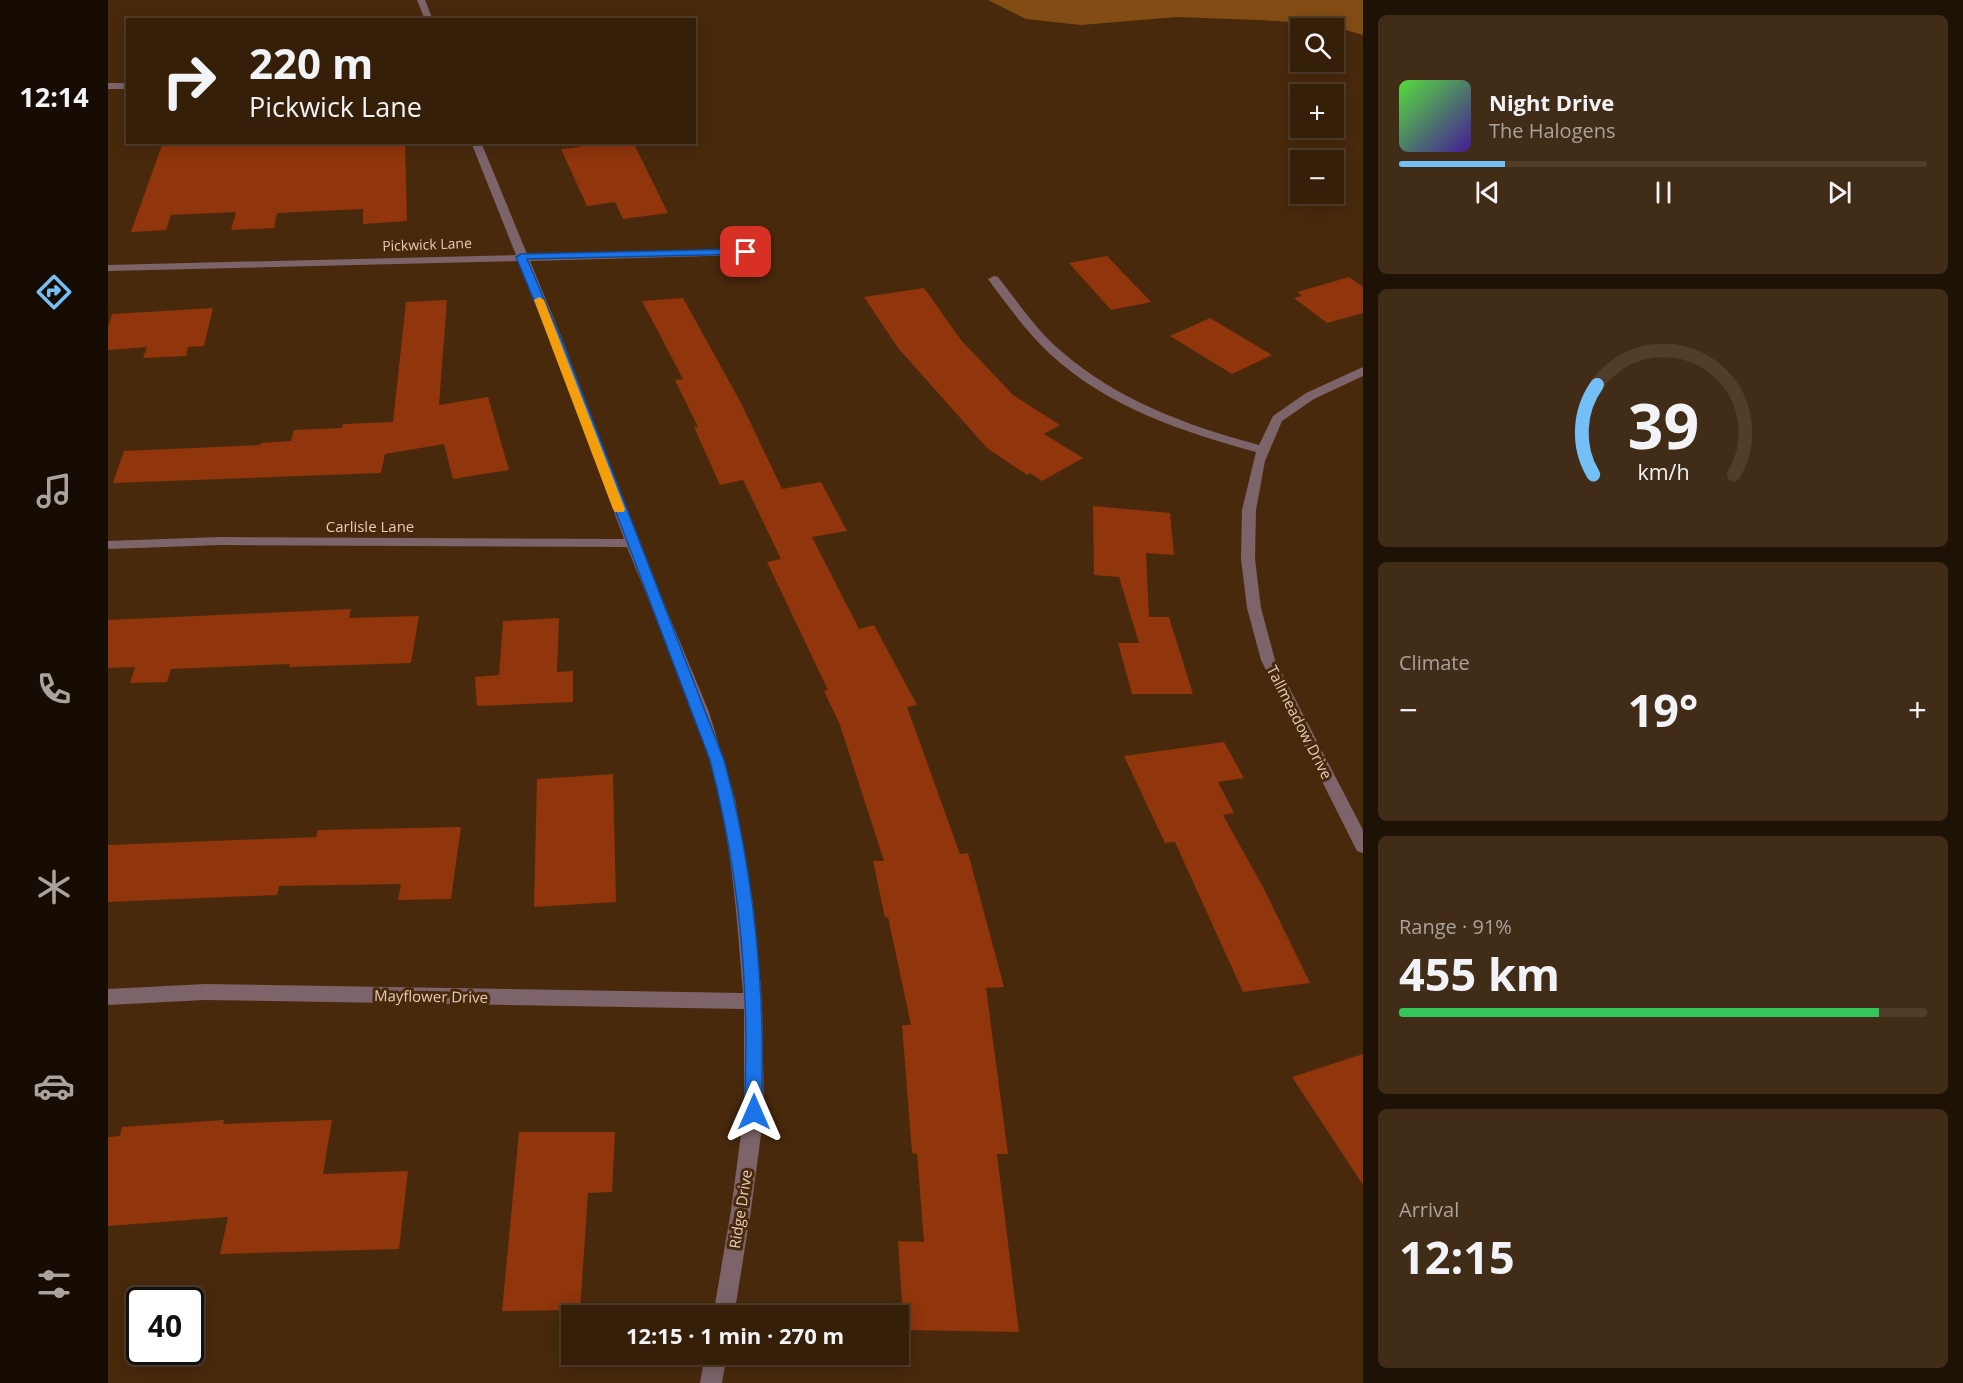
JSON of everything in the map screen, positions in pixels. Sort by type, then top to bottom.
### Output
[{"type":"street","points":[[421,0],[428,18]]},
{"type":"street","points":[[108,86],[126,86]]},
{"type":"street","name":"Ridge Drive","points":[[477,144],[556,341],[632,543],[701,712],[727,799],[745,912],[753,1001],[754,1112],[725,1305]]},
{"type":"street","name":"Pickwick Lane","points":[[108,268],[746,252]]},
{"type":"street","points":[[994,279],[1054,351],[1087,378],[1123,400],[1168,421],[1215,438],[1263,450]]},
{"type":"street","name":"Tallmeadow Drive","points":[[1363,371],[1310,396],[1277,419],[1263,450],[1249,510],[1248,559],[1254,608],[1268,660],[1363,846]]},
{"type":"street","name":"Carlisle Lane","points":[[108,545],[220,541],[632,543]]},
{"type":"street","name":"Mayflower Drive","points":[[108,997],[205,992],[753,1001]]},
{"type":"street","points":[[711,1383],[714,1365]]},
{"type":"shaded area","points":[[988,0],[1363,0],[1363,35],[1344,30],[1344,18],[1290,18],[1290,22],[1177,17],[1081,25],[1026,19]]},
{"type":"building","points":[[162,144],[405,144],[407,221],[363,224],[363,209],[277,213],[274,228],[231,230],[236,212],[171,215],[166,230],[131,232]]},
{"type":"building","points":[[579,144],[634,144],[668,213],[623,219],[615,202],[587,206],[561,149],[580,147]]},
{"type":"building","points":[[1107,256],[1151,302],[1111,310],[1069,263]]},
{"type":"building","points":[[1349,277],[1363,287],[1363,313],[1327,323],[1294,298],[1302,296],[1297,292]]},
{"type":"building","points":[[924,288],[961,340],[1013,395],[1060,425],[1044,434],[1083,458],[1042,481],[1030,473],[1027,475],[987,448],[898,348],[864,297]]},
{"type":"building","points":[[683,298],[741,403],[782,489],[821,482],[847,531],[812,537],[859,629],[874,625],[917,705],[907,707],[960,854],[968,853],[1004,987],[986,988],[1008,1154],[997,1154],[1019,1332],[909,1330],[909,1305],[902,1305],[898,1241],[924,1242],[917,1154],[912,1153],[902,1025],[911,1025],[888,917],[885,918],[873,861],[884,861],[840,725],[824,691],[828,690],[767,562],[781,559],[743,480],[720,485],[694,427],[698,427],[675,380],[683,379],[642,301]]},
{"type":"building","points":[[447,300],[439,405],[488,397],[509,470],[453,479],[444,444],[385,454],[381,473],[113,483],[124,451],[260,445],[261,443],[291,441],[294,430],[342,428],[343,424],[393,422],[406,302]]},
{"type":"building","points":[[213,308],[204,346],[188,347],[186,356],[143,358],[147,347],[108,350],[108,328],[112,314]]},
{"type":"building","points":[[1210,318],[1272,355],[1232,374],[1170,336]]},
{"type":"building","points":[[1093,506],[1170,513],[1174,555],[1146,553],[1149,617],[1169,617],[1193,694],[1132,694],[1118,643],[1139,643],[1119,577],[1094,575]]},
{"type":"building","points":[[351,609],[349,618],[419,616],[411,663],[289,667],[290,664],[171,669],[167,682],[130,683],[135,667],[108,668],[108,620]]},
{"type":"building","points":[[559,618],[557,672],[573,671],[573,702],[477,706],[475,677],[499,675],[503,621]]},
{"type":"building","points":[[1224,742],[1244,778],[1218,782],[1234,813],[1223,815],[1264,889],[1310,983],[1243,992],[1175,842],[1165,843],[1124,756]]},
{"type":"building","points":[[613,774],[616,902],[534,907],[537,779]]},
{"type":"building","points":[[461,827],[451,899],[398,900],[401,884],[279,886],[277,895],[108,902],[108,845],[316,837],[318,830]]},
{"type":"building","points":[[1363,1054],[1363,1185],[1292,1077]]},
{"type":"building","points":[[224,1120],[223,1124],[332,1120],[323,1174],[408,1171],[399,1249],[220,1254],[228,1217],[108,1226],[108,1137],[120,1136],[122,1127]]},
{"type":"building","points":[[519,1132],[615,1132],[612,1192],[588,1193],[580,1305],[561,1305],[561,1310],[502,1311]]},
{"type":"slow traffic","points":[[539,300],[619,509]]},
{"type":"route","points":[[746,252],[521,257],[556,341],[632,543],[701,712],[717,760],[727,799],[745,912],[753,1001],[754,1112]]}]
